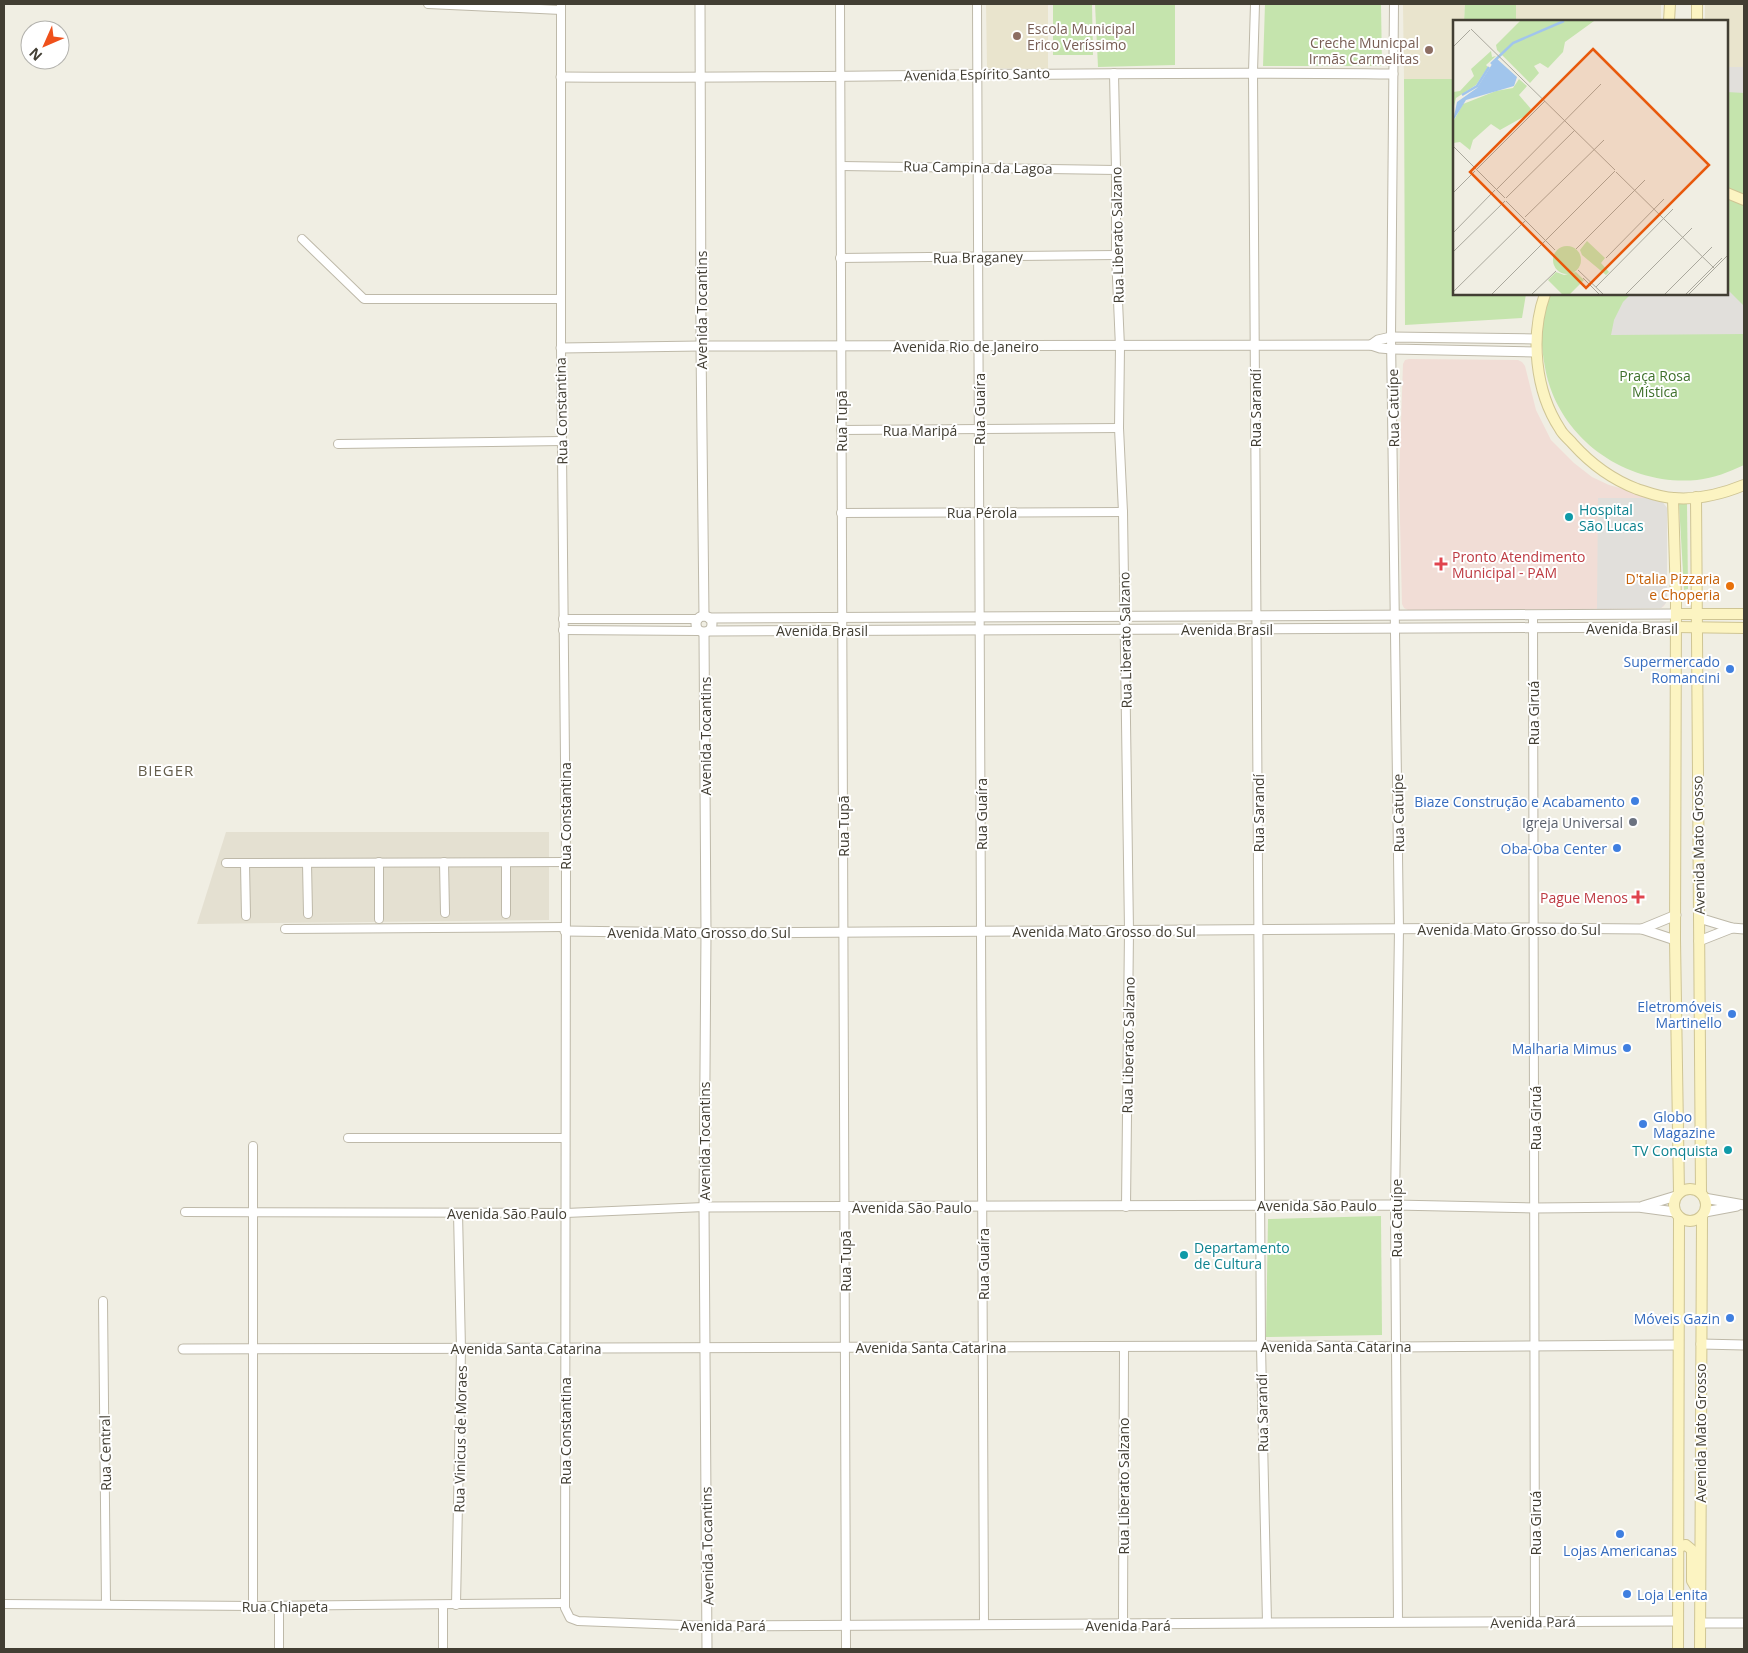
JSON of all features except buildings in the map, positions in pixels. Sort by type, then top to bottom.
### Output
[{"type":"main road","points":[[1670,4],[1670,20]]},
{"type":"main road","points":[[1697,4],[1697,20]]},
{"type":"main road","points":[[1728,193],[1744,200]]},
{"type":"main road","points":[[1545,295],[1536,339],[1539,377],[1560,430],[1584,457],[1602,472],[1628,485],[1673,498],[1713,496],[1744,484]]},
{"type":"main road","name":"Avenida Mato Grosso","points":[[1696,497],[1698,918],[1703,1195]]},
{"type":"main road","name":"Avenida Mato Grosso","points":[[1673,498],[1676,614],[1675,940],[1677,1195]]},
{"type":"main road","name":"Avenida Brasil","points":[[1676,614],[1744,614]]},
{"type":"main road","name":"Avenida Brasil","points":[[1676,627],[1744,628]]},
{"type":"main road","points":[[1692,1189],[1703,1195],[1706,1205],[1703,1214],[1690,1222],[1677,1215],[1673,1205],[1677,1195],[1683,1190],[1692,1189]]},
{"type":"main road","name":"Avenida Mato Grosso","points":[[1700,1649],[1703,1214]]},
{"type":"main road","name":"Avenida Mato Grosso","points":[[1677,1215],[1678,1649]]},
{"type":"main road","points":[[1677,1550],[1681,1546],[1686,1545],[1692,1550],[1692,1581],[1700,1594]]},
{"type":"street","points":[[428,4],[561,7]]},
{"type":"street","name":"Avenida Tocantins","points":[[700,4],[704,618]]},
{"type":"street","name":"Rua Tupã","points":[[840,4],[846,1649]]},
{"type":"street","name":"Rua Guaíra","points":[[977,4],[984,1625]]},
{"type":"street","name":"Rua Sarandí","points":[[1255,4],[1253,72],[1261,1346],[1267,1623]]},
{"type":"street","name":"Rua Catuípe","points":[[1394,4],[1391,337],[1399,929],[1396,1205],[1398,1622]]},
{"type":"street","name":"Rua Constantina","points":[[561,7],[560,299],[566,862],[565,1603]]},
{"type":"street","name":"Avenida Espírito Santo","points":[[561,77],[700,78],[1253,72],[1393,74]]},
{"type":"street","name":"Rua Liberato Salzano","points":[[1114,74],[1129,931],[1126,1207]]},
{"type":"street","name":"Rua Campina da Lagoa","points":[[840,166],[1116,170]]},
{"type":"street","points":[[302,239],[364,300],[560,299]]},
{"type":"street","name":"Rua Braganey","points":[[840,258],[1116,255]]},
{"type":"street","points":[[1371,345],[1378,340],[1391,337],[1536,339]]},
{"type":"street","points":[[1371,345],[1392,349],[1536,352]]},
{"type":"street","name":"Avenida Rio de Janeiro","points":[[561,348],[1371,345]]},
{"type":"street","name":"Rua Maripá","points":[[841,430],[1119,428]]},
{"type":"street","points":[[338,444],[562,441]]},
{"type":"street","name":"Rua Pérola","points":[[842,513],[1123,512]]},
{"type":"street","name":"Avenida Brasil","points":[[563,619],[1676,614]]},
{"type":"street","name":"Rua Giruá","points":[[1533,615],[1535,1622]]},
{"type":"street","points":[[704,618],[712,623],[704,631],[696,625],[704,618]]},
{"type":"street","name":"Avenida Brasil","points":[[564,630],[1125,630],[1676,627]]},
{"type":"street","name":"Avenida Tocantins","points":[[704,631],[706,933],[704,1208],[708,1649]]},
{"type":"street","points":[[379,862],[379,919]]},
{"type":"street","points":[[444,862],[446,913]]},
{"type":"street","points":[[226,863],[566,862]]},
{"type":"street","points":[[307,863],[308,914]]},
{"type":"street","points":[[506,863],[506,914]]},
{"type":"street","points":[[244,864],[246,916]]},
{"type":"street","points":[[1642,929],[1676,915]]},
{"type":"street","points":[[1698,918],[1732,928],[1744,928]]},
{"type":"street","points":[[1699,940],[1732,928]]},
{"type":"street","points":[[286,929],[565,929]]},
{"type":"street","name":"Avenida Mato Grosso do Sul","points":[[565,929],[706,933],[1642,929]]},
{"type":"street","points":[[1642,929],[1675,940]]},
{"type":"street","points":[[348,1138],[565,1138]]},
{"type":"street","points":[[253,1146],[253,1606]]},
{"type":"street","name":"Avenida São Paulo","points":[[1638,1207],[1677,1195]]},
{"type":"street","points":[[1703,1195],[1744,1205]]},
{"type":"street","name":"Avenida São Paulo","points":[[185,1212],[566,1213],[704,1208],[1396,1205],[1535,1208],[1638,1207],[1677,1215]]},
{"type":"street","points":[[1703,1214],[1744,1205]]},
{"type":"street","name":"Rua Vinicus de Moraes","points":[[456,1605],[461,1349],[458,1213]]},
{"type":"street","name":"Rua Central","points":[[104,1301],[106,1604]]},
{"type":"street","points":[[1701,1344],[1744,1345]]},
{"type":"street","name":"Avenida Santa Catarina","points":[[183,1349],[1124,1348],[1678,1345]]},
{"type":"street","name":"Rua Liberato Salzano","points":[[1123,1625],[1124,1348]]},
{"type":"street","name":"Rua Chiapeta","points":[[4,1604],[279,1606],[565,1603]]},
{"type":"street","name":"Avenida Pará","points":[[565,1603],[568,1616],[578,1622],[708,1626],[1678,1621]]},
{"type":"street","points":[[443,1605],[443,1649]]},
{"type":"street","points":[[278,1649],[279,1606]]},
{"type":"street","points":[[1700,1623],[1744,1623]]},
{"type":"shaded area","name":"Escola Municipal Erico Veríssimo","points":[[986,4],[1048,4],[1048,69],[987,68]]},
{"type":"shaded area","name":"Creche Municpal Irmãs Carmelitas","points":[[1403,4],[1465,4],[1464,20],[1453,20],[1453,79],[1404,79]]},
{"type":"shaded area","points":[[1516,4],[1661,4],[1661,20],[1516,20]]},
{"type":"shaded area","points":[[1705,4],[1744,4],[1744,193],[1728,187],[1728,20],[1705,20]]},
{"type":"shaded area","points":[[1728,67],[1744,67],[1744,93],[1728,92]]},
{"type":"shaded area","points":[[1728,290],[1744,306],[1744,334],[1611,335],[1614,320],[1623,302],[1630,295],[1728,295]]},
{"type":"shaded area","points":[[1405,360],[1518,360],[1522,362],[1525,366],[1536,410],[1551,440],[1574,463],[1592,477],[1609,485],[1656,498],[1667,508],[1667,600],[1664,606],[1661,608],[1410,611],[1404,608],[1402,604],[1399,480],[1403,364]]},
{"type":"shaded area","points":[[1598,498],[1655,498],[1662,501],[1667,508],[1667,600],[1661,608],[1597,609]]},
{"type":"shaded area","points":[[226,832],[549,832],[549,920],[197,924]]},
{"type":"green space","points":[[1053,4],[1092,4],[1093,55],[1053,55]]},
{"type":"green space","points":[[1095,4],[1175,4],[1175,65],[1098,67]]},
{"type":"green space","points":[[1265,4],[1381,4],[1382,66],[1263,66]]},
{"type":"green space","points":[[1465,4],[1516,4],[1516,20],[1464,20]]},
{"type":"green space","points":[[1728,69],[1744,69],[1744,196],[1728,190]]},
{"type":"green space","points":[[1404,79],[1453,79],[1453,295],[1526,295],[1522,318],[1405,325]]},
{"type":"green space","name":"Praça Rosa Mística","points":[[1728,198],[1744,205],[1744,465],[1709,478],[1673,480],[1650,477],[1608,459],[1589,445],[1573,428],[1560,409],[1550,387],[1545,366],[1541,327],[1548,295],[1728,295]]},
{"type":"green space","points":[[1679,503],[1687,503],[1688,589],[1684,590]]},
{"type":"green space","points":[[1381,1216],[1382,1335],[1266,1337],[1268,1219]]},
{"type":"place","name":"Escola Municipal Erico Veríssimo","points":[[1017,36]]},
{"type":"place","name":"Creche Municpal Irmãs Carmelitas","points":[[1429,50]]},
{"type":"place","name":"Hospital São Lucas","points":[[1569,517]]},
{"type":"place","name":"Pronto Atendimento Municipal - PAM","points":[[1441,564]]},
{"type":"place","name":"D'talia Pizzaria e Choperia","points":[[1730,586]]},
{"type":"place","name":"Supermercado Romancini","points":[[1730,669]]},
{"type":"place","name":"Biaze Construção e Acabamento","points":[[1635,801]]},
{"type":"place","name":"Igreja Universal","points":[[1633,822]]},
{"type":"place","name":"Oba-Oba Center","points":[[1617,848]]},
{"type":"place","name":"Pague Menos","points":[[1638,897]]},
{"type":"place","name":"Eletromóveis Martinello","points":[[1732,1014]]},
{"type":"place","name":"Malharia Mimus","points":[[1627,1048]]},
{"type":"place","name":"Globo Magazine","points":[[1643,1124]]},
{"type":"place","name":"TV Conquista","points":[[1728,1150]]},
{"type":"place","name":"Departamento de Cultura","points":[[1184,1255]]},
{"type":"place","name":"Móveis Gazin","points":[[1730,1318]]},
{"type":"place","name":"Lojas Americanas","points":[[1620,1534]]},
{"type":"place","name":"Loja Lenita","points":[[1627,1594]]},
{"type":"district","name":"BIEGER","points":[[166,770]]}]
